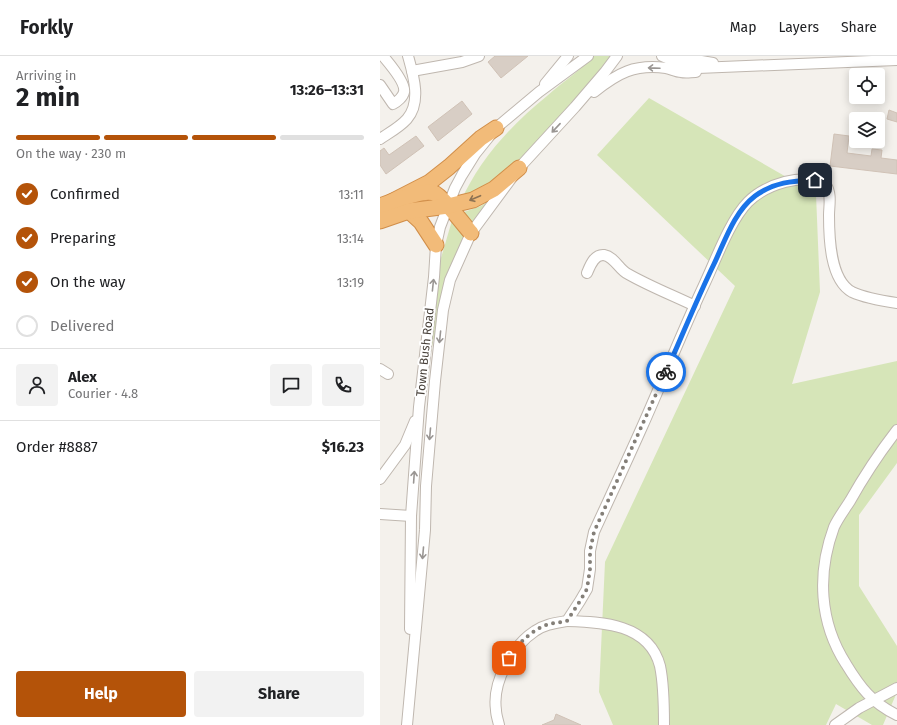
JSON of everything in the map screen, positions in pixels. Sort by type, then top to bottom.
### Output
[{"type":"highway","points":[[386,204],[430,182],[481,138],[496,128]]},
{"type":"highway","points":[[380,221],[409,211],[448,206],[473,200],[487,193],[519,168]]},
{"type":"highway","points":[[386,204],[413,195],[431,192],[435,193],[442,198],[472,234]]},
{"type":"highway","points":[[409,211],[421,222],[436,245]]},
{"type":"street","points":[[380,85],[393,104],[402,96],[404,92],[400,80],[383,56]]},
{"type":"street","points":[[380,140],[408,118],[413,109],[415,94],[412,71],[408,56]]},
{"type":"street","points":[[412,71],[462,62],[479,56]]},
{"type":"street","points":[[539,92],[568,56]]},
{"type":"street","name":"Town Bush Road","points":[[408,709],[412,516],[419,407],[434,276],[436,245],[455,188],[475,154],[496,128],[539,92],[588,56]]},
{"type":"street","name":"Town Bush Road","points":[[407,725],[425,530],[426,486],[443,310],[450,280],[472,234],[519,168],[575,107],[617,56]]},
{"type":"street","points":[[662,56],[680,64],[698,68],[739,66],[786,60],[897,60]]},
{"type":"street","points":[[678,56],[739,66]]},
{"type":"street","points":[[575,107],[612,78],[626,71],[652,67],[667,68],[681,72],[700,72],[720,67]]},
{"type":"street","points":[[567,621],[587,589],[590,569],[590,551],[594,532],[694,306],[731,228],[741,210],[748,202],[768,187],[778,184],[794,181],[815,180],[826,185],[829,191],[829,226],[834,268],[837,276],[852,292],[897,303]]},
{"type":"street","points":[[586,273],[594,259],[605,255],[613,260],[626,274],[694,306]]},
{"type":"street","points":[[380,479],[405,445],[410,435],[419,407]]},
{"type":"street","points":[[897,430],[860,483],[835,526],[822,574],[824,606],[830,632],[838,651],[859,686],[874,701],[897,715]]},
{"type":"street","points":[[412,516],[420,506],[426,486]]},
{"type":"street","points":[[380,514],[412,516],[425,530]]},
{"type":"street","points":[[499,725],[495,709],[496,694],[505,666],[514,650],[535,630],[548,624],[567,621],[604,623],[633,631],[644,640],[657,659],[660,667],[664,701],[664,725]]},
{"type":"street","points":[[835,725],[849,714],[897,688]]},
{"type":"green space","points":[[594,56],[613,56],[501,183],[460,203],[477,172],[497,144],[534,107],[583,67]]},
{"type":"green space","points":[[649,98],[816,194],[820,292],[792,384],[897,361],[897,463],[859,515],[859,586],[897,646],[897,692],[883,725],[872,725],[836,704],[826,725],[613,725],[599,692],[605,562],[735,286],[597,155]]},
{"type":"green space","points":[[500,192],[474,227],[461,213],[481,206]]},
{"type":"green space","points":[[453,217],[467,233],[437,325],[430,356],[437,279],[441,258]]},
{"type":"building","points":[[495,56],[528,56],[501,78],[488,62]]},
{"type":"building","points":[[462,101],[472,114],[438,141],[428,127]]},
{"type":"building","points":[[889,110],[897,113],[897,122],[887,119]]},
{"type":"building","points":[[834,134],[849,136],[847,153],[871,156],[872,149],[882,150],[881,158],[897,160],[897,174],[830,166]]},
{"type":"building","points":[[416,136],[424,146],[386,174],[380,165],[380,151],[384,148],[389,155]]},
{"type":"building","points":[[556,714],[581,725],[542,725],[554,720]]},
{"type":"way so far","points":[[509,658],[514,650],[535,630],[548,624],[567,621],[587,589],[590,569],[590,551],[594,532],[666,372]]},
{"type":"route","points":[[666,372],[694,306],[741,210],[755,196],[768,187],[785,182],[815,180]]}]
